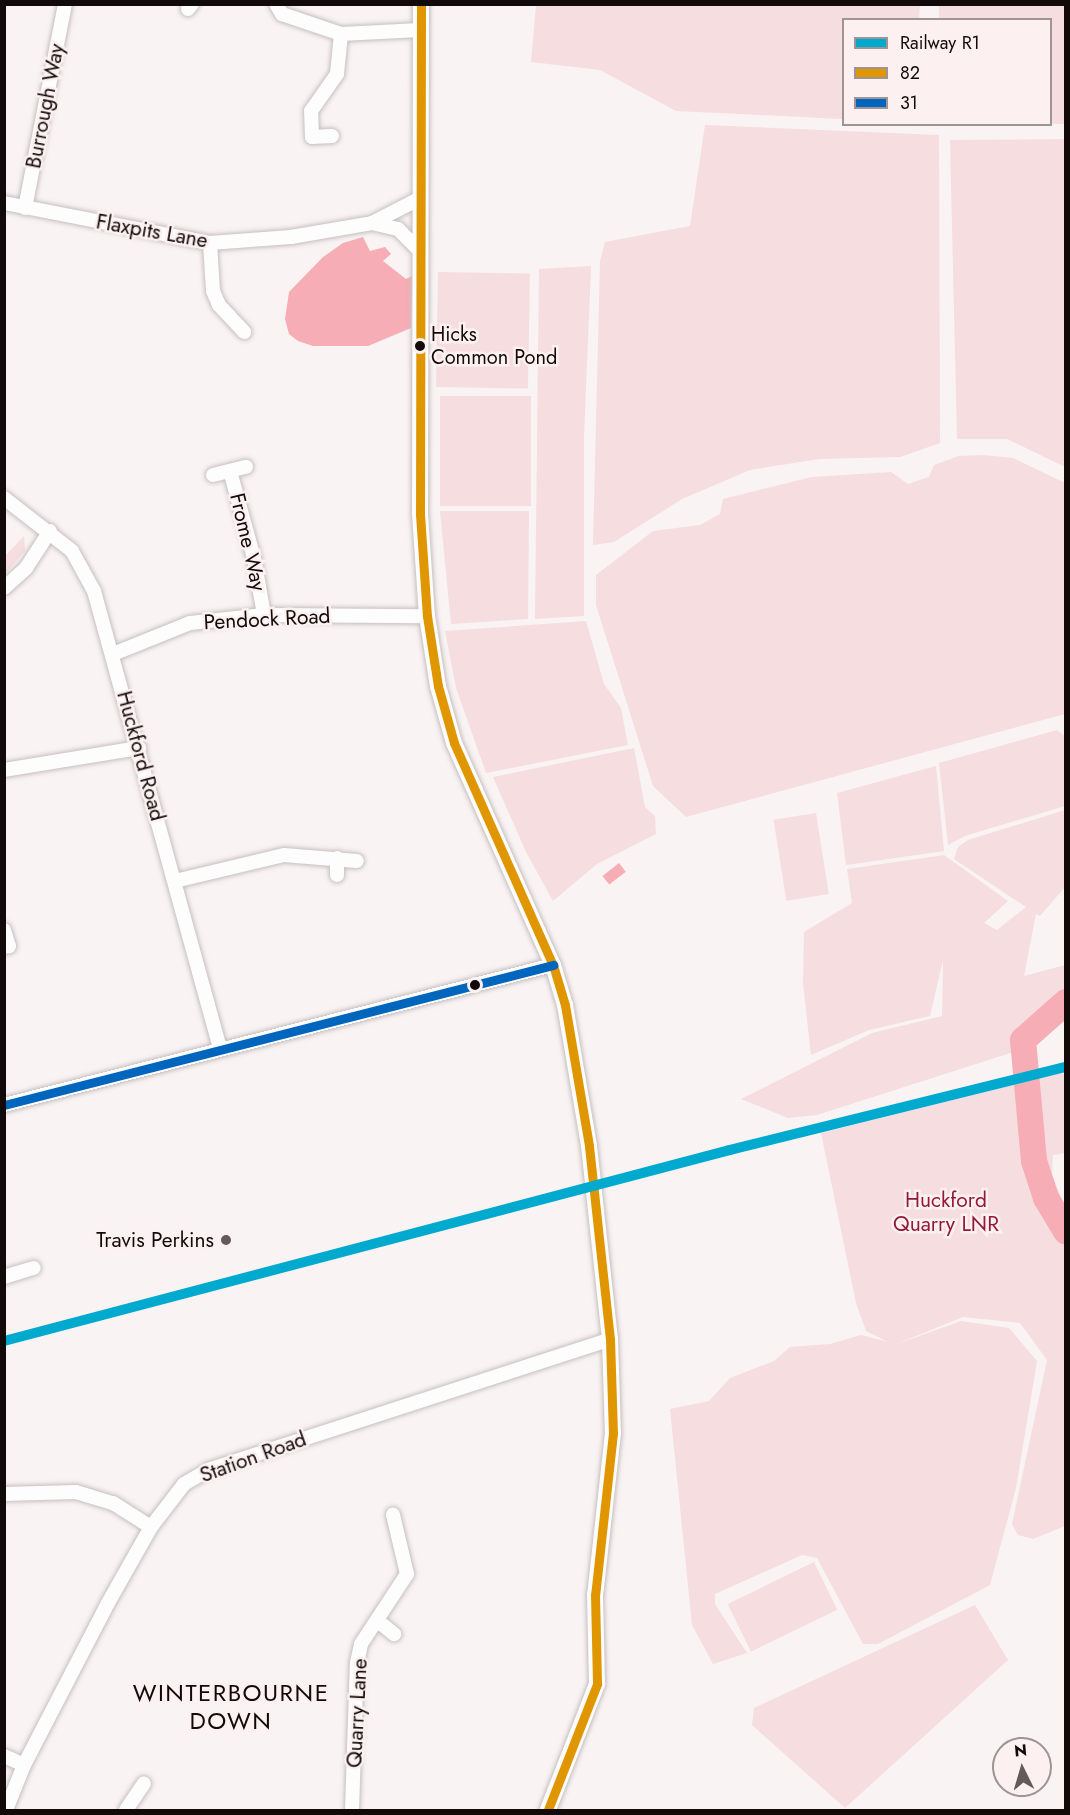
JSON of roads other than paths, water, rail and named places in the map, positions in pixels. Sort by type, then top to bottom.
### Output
[{"type":"street","name":"Burrough Way","points":[[25,208],[65,4]]},
{"type":"street","points":[[276,4],[282,14],[341,34],[420,30]]},
{"type":"street","points":[[421,4],[420,514],[427,616],[438,686],[454,743],[553,965],[577,1061],[590,1146],[610,1339],[613,1433],[596,1595],[597,1684],[548,1810]]},
{"type":"street","points":[[332,136],[312,137],[311,111],[337,74],[341,34]]},
{"type":"street","name":"Flaxpits Lane","points":[[4,203],[210,243],[281,239],[372,223],[419,199]]},
{"type":"street","name":"Flaxpits Lane","points":[[372,223],[398,229],[419,250]]},
{"type":"street","points":[[210,243],[213,291],[219,305],[244,332]]},
{"type":"street","name":"Frome Way","points":[[213,475],[246,467]]},
{"type":"street","name":"Frome Way","points":[[230,471],[255,558],[264,615]]},
{"type":"street","name":"Huckford Road","points":[[4,498],[50,531],[72,551],[94,591],[220,1049]]},
{"type":"street","points":[[4,588],[26,568],[50,531]]},
{"type":"street","name":"Pendock Road","points":[[113,654],[190,623],[264,615],[427,616]]},
{"type":"street","points":[[4,770],[139,748]]},
{"type":"street","points":[[175,881],[284,855],[357,861]]},
{"type":"street","points":[[337,858],[337,875]]},
{"type":"street","points":[[4,930],[9,946],[4,947]]},
{"type":"street","points":[[4,1105],[553,965]]},
{"type":"street","points":[[4,1277],[34,1268]]},
{"type":"street","name":"Station Road","points":[[6,1810],[24,1765],[151,1527],[184,1484],[207,1470],[610,1339]]},
{"type":"street","points":[[4,1494],[76,1492],[113,1503],[151,1527]]},
{"type":"street","name":"Quarry Lane","points":[[352,1810],[357,1663],[361,1644],[407,1574],[393,1515]]},
{"type":"street","points":[[378,1620],[394,1634]]},
{"type":"street","points":[[4,1756],[24,1765]]},
{"type":"street","points":[[126,1810],[144,1783]]},
{"type":"waterway","points":[[1066,1002],[1023,1040],[1034,1161],[1046,1198],[1066,1231]]},
{"type":"rail line","name":"R1","points":[[4,1341],[730,1150],[1066,1067]]},
{"type":"place","name":"Hicks Common Pond","points":[[420,346]]},
{"type":"place","name":"Travis Perkins","points":[[226,1240]]},
{"type":"district","name":"WINTERBOURNE DOWN","points":[[231,1707]]},
{"type":"park label","name":"Huckford Quarry LNR","points":[[946,1212]]}]
